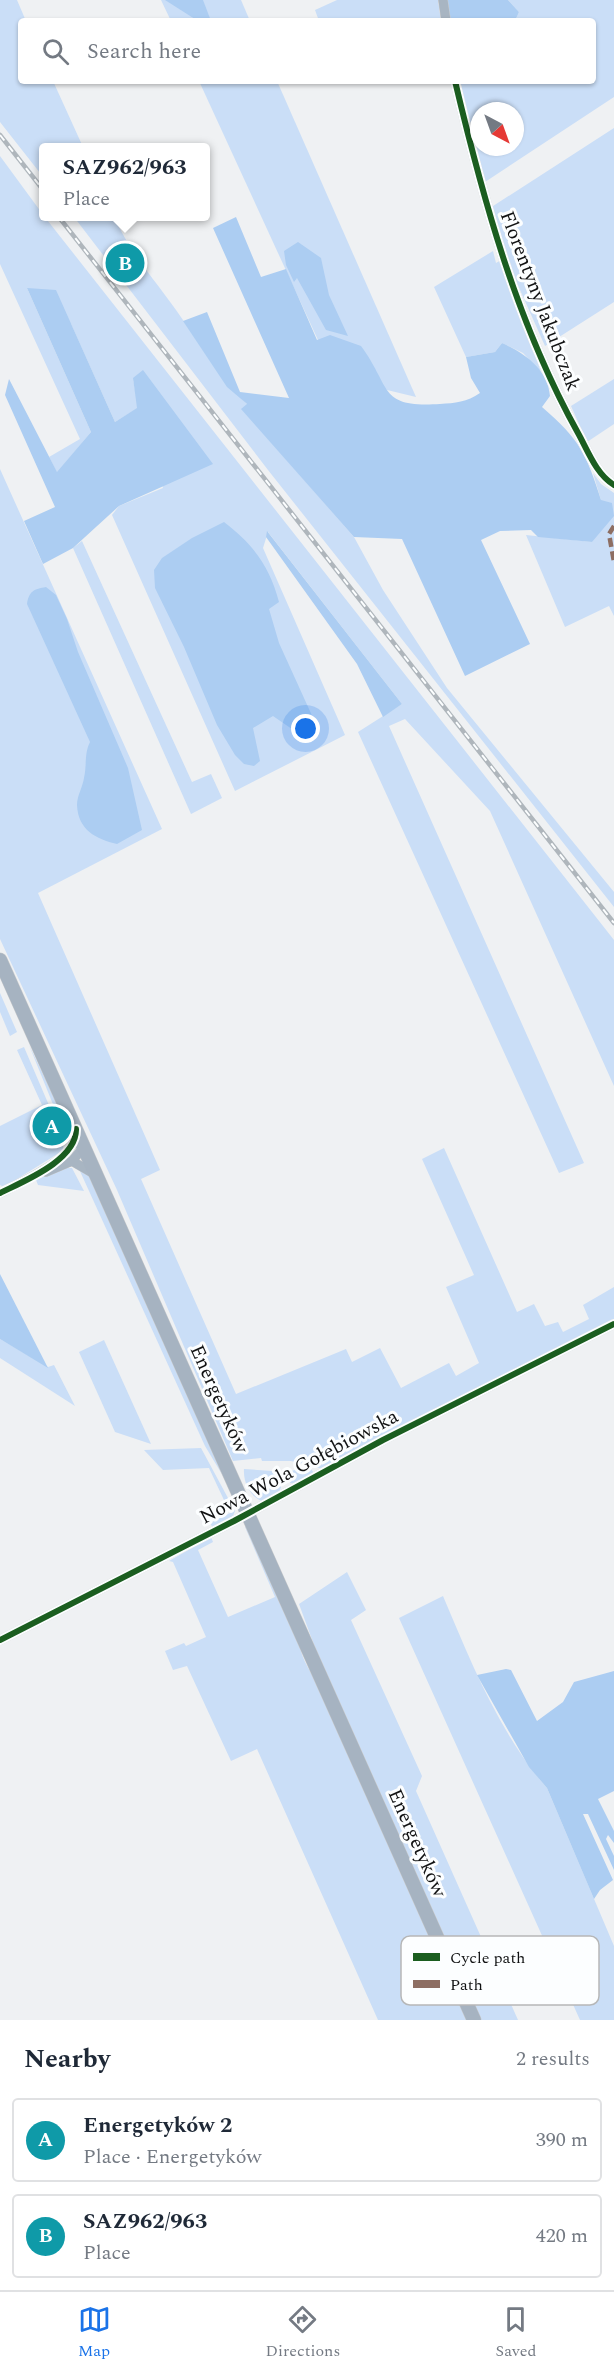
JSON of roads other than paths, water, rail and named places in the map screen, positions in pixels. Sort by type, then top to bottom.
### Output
[{"type":"main road","name":"Energetyków","points":[[0,960],[437,1936]]},
{"type":"main road","name":"Energetyków","points":[[467,2005],[474,2020]]},
{"type":"street","points":[[443,0],[446,18]]},
{"type":"street","name":"Florentyny Jakubczak","points":[[456,84],[489,217],[505,268],[557,395],[599,470],[614,485]]},
{"type":"street","points":[[70,1156],[76,1142],[76,1130]]},
{"type":"street","points":[[0,1193],[84,1147]]},
{"type":"street","points":[[70,1156],[98,1176]]},
{"type":"street","name":"Nowa Wola Gołębiowska","points":[[0,1640],[249,1514],[383,1440],[614,1324]]},
{"type":"railway","points":[[0,135],[39,185]]},
{"type":"railway","points":[[62,221],[614,923]]},
{"type":"place","name":"SAZ962/963","points":[[125,263]]},
{"type":"place","name":"Energetyków 2","points":[[52,1126]]}]
